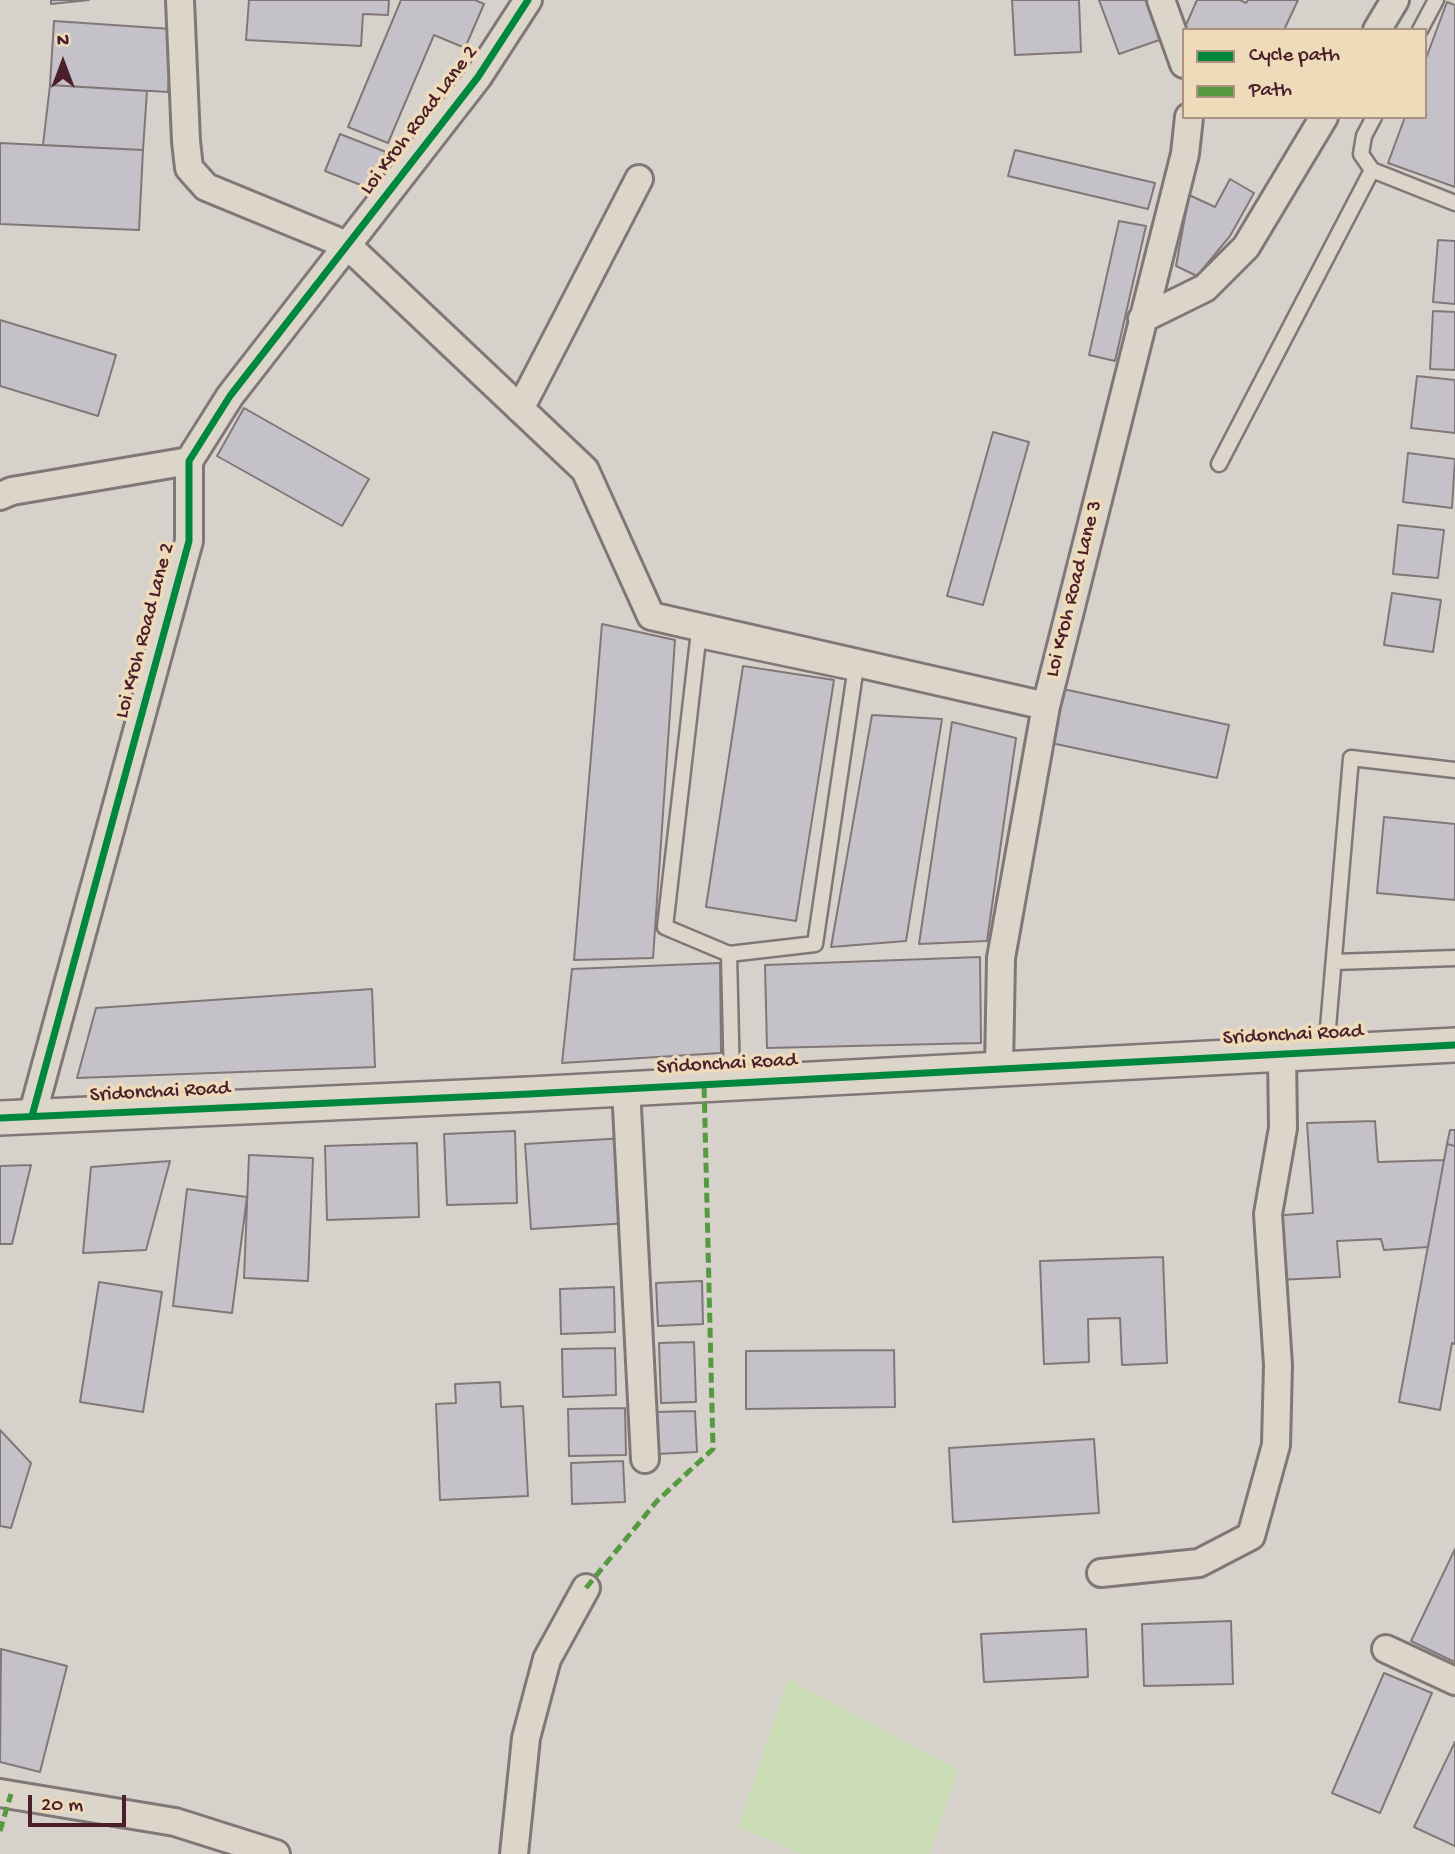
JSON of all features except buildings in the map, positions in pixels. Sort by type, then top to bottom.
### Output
[{"type":"street","points":[[180,0],[189,167],[206,187],[346,245],[584,470],[652,616],[1046,706]]},
{"type":"street","name":"Loi Kroh Road Lane 2","points":[[16,1117],[189,541],[189,461],[230,396],[478,77],[528,0]]},
{"type":"street","points":[[1161,0],[1182,58]]},
{"type":"street","points":[[1378,28],[1395,0]]},
{"type":"street","name":"Loi Kroh Road Lane 3","points":[[999,1068],[1000,958],[1046,706],[1185,154],[1189,119]]},
{"type":"street","points":[[1142,319],[1205,288],[1246,247],[1323,119]]},
{"type":"street","points":[[520,409],[639,179]]},
{"type":"street","points":[[0,496],[12,491],[189,461]]},
{"type":"street","name":"Sridonchai Road","points":[[16,1117],[1455,1045]]},
{"type":"street","points":[[1101,1573],[1199,1563],[1251,1536],[1276,1445],[1278,1364],[1268,1214],[1283,1128],[1282,1054]]},
{"type":"street","points":[[626,1088],[645,1459]]},
{"type":"street","points":[[514,1854],[526,1738],[547,1659],[586,1588]]},
{"type":"street","points":[[1387,1649],[1455,1681]]},
{"type":"street","points":[[0,1793],[175,1822],[276,1854]]},
{"type":"lane","points":[[1421,28],[1436,0]]},
{"type":"lane","points":[[1373,119],[1364,136],[1360,154],[1372,170],[1455,203]]},
{"type":"lane","points":[[1219,464],[1372,170]]},
{"type":"lane","points":[[698,640],[855,673],[815,944],[729,954],[665,927],[698,640]]},
{"type":"lane","points":[[1326,1051],[1351,758],[1455,769]]},
{"type":"lane","points":[[729,954],[732,1082]]},
{"type":"lane","points":[[1334,961],[1455,958]]},
{"type":"green space","points":[[788,1679],[958,1770],[929,1854],[802,1854],[738,1827]]},
{"type":"marked path","points":[[586,1588],[657,1501],[713,1449],[704,1083]]},
{"type":"marked path","points":[[0,1831],[11,1794]]},
{"type":"cycle path","points":[[32,1116],[189,541],[189,461],[230,396],[478,77],[528,0]]},
{"type":"cycle path","points":[[0,1118],[529,1094],[1455,1045]]}]
